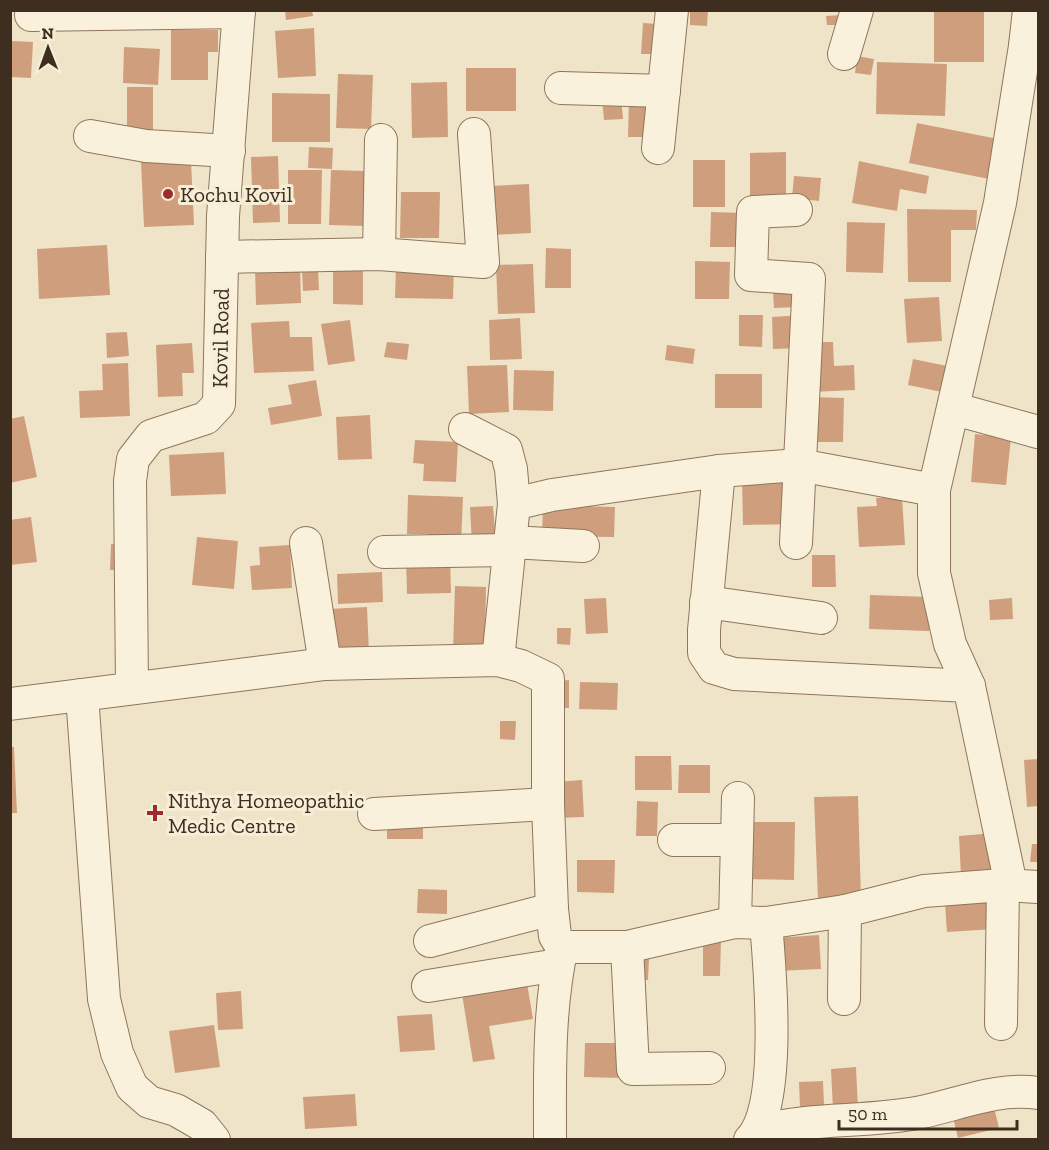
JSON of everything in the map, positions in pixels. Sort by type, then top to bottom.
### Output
[{"type":"street","points":[[658,148],[672,10]]},
{"type":"street","points":[[844,54],[857,10]]},
{"type":"street","points":[[1001,1024],[1018,885],[969,686],[950,645],[934,573],[934,490],[1000,203],[1032,46],[1029,10]]},
{"type":"street","points":[[30,15],[239,11]]},
{"type":"street","name":"Kovil Road","points":[[132,687],[130,481],[133,459],[151,436],[206,418],[219,404],[222,257],[239,11]]},
{"type":"street","points":[[561,88],[664,91]]},
{"type":"street","points":[[222,257],[380,254],[483,262],[474,134]]},
{"type":"street","points":[[90,136],[146,146],[229,151]]},
{"type":"street","points":[[380,254],[381,140]]},
{"type":"street","points":[[796,210],[753,213],[751,275],[809,279],[796,543]]},
{"type":"street","points":[[954,409],[1038,432]]},
{"type":"street","points":[[465,429],[506,450],[511,469],[514,504],[498,660]]},
{"type":"street","points":[[514,504],[552,495],[719,471],[799,465],[934,490]]},
{"type":"street","points":[[719,471],[706,602],[704,653],[714,668],[734,674],[969,686]]},
{"type":"street","points":[[306,543],[325,664]]},
{"type":"street","points":[[384,552],[510,546],[584,546]]},
{"type":"street","points":[[706,602],[821,618]]},
{"type":"street","points":[[10,704],[325,664],[498,660],[521,666],[548,679],[548,804],[552,909],[560,956],[550,1064],[550,1140]]},
{"type":"street","points":[[82,695],[104,999],[117,1053],[132,1087],[149,1102],[176,1110],[202,1125],[214,1140]]},
{"type":"street","points":[[735,922],[738,798]]},
{"type":"street","points":[[374,813],[548,804]]},
{"type":"street","points":[[674,840],[736,840]]},
{"type":"street","points":[[428,986],[560,956],[627,947],[735,922],[766,923],[845,911],[924,891],[1018,885]]},
{"type":"street","points":[[430,941],[552,909]]},
{"type":"street","points":[[844,999],[845,911]]},
{"type":"street","points":[[754,1135],[767,1097],[771,1028],[772,994],[766,923]]},
{"type":"street","points":[[627,947],[633,1069],[710,1068]]},
{"type":"street","points":[[754,1135],[784,1124],[924,1126],[999,1093],[1038,1093]]},
{"type":"building","points":[[285,10],[312,10],[313,16],[286,20]]},
{"type":"building","points":[[690,10],[708,10],[707,26],[690,25]]},
{"type":"building","points":[[934,10],[984,10],[984,62],[934,62]]},
{"type":"building","points":[[843,15],[843,25],[827,25],[826,16]]},
{"type":"building","points":[[643,23],[658,24],[657,54],[641,54]]},
{"type":"building","points":[[314,28],[316,76],[278,78],[275,31]]},
{"type":"building","points":[[171,30],[218,30],[218,52],[208,52],[208,80],[171,80]]},
{"type":"building","points":[[10,41],[33,42],[31,78],[10,77]]},
{"type":"building","points":[[124,47],[160,49],[158,85],[123,83]]},
{"type":"building","points":[[857,56],[874,59],[871,75],[855,73]]},
{"type":"building","points":[[877,62],[947,64],[945,116],[876,114]]},
{"type":"building","points":[[466,68],[516,68],[516,111],[466,111]]},
{"type":"building","points":[[338,74],[373,75],[371,129],[336,128]]},
{"type":"building","points":[[447,82],[448,137],[412,138],[411,83]]},
{"type":"building","points":[[127,87],[153,87],[153,134],[127,134]]},
{"type":"building","points":[[272,93],[330,94],[330,142],[272,142]]},
{"type":"building","points":[[629,96],[656,97],[655,137],[628,137]]},
{"type":"building","points":[[621,97],[623,119],[604,120],[602,99]]},
{"type":"building","points":[[917,123],[998,139],[989,179],[909,163]]},
{"type":"building","points":[[309,147],[333,148],[332,169],[308,168]]},
{"type":"building","points":[[786,152],[786,196],[750,196],[750,153]]},
{"type":"building","points":[[278,156],[280,222],[253,223],[251,157]]},
{"type":"building","name":"Kochu Kovil","points":[[191,160],[194,225],[144,227],[141,162]]},
{"type":"building","points":[[693,160],[725,160],[725,207],[693,207]]},
{"type":"building","points":[[859,161],[929,176],[926,194],[900,189],[897,211],[852,203]]},
{"type":"building","points":[[288,170],[322,170],[321,224],[288,224]]},
{"type":"building","points":[[331,170],[365,171],[364,226],[329,225]]},
{"type":"building","points":[[794,176],[821,178],[819,201],[792,198]]},
{"type":"building","points":[[529,184],[531,233],[493,235],[491,186]]},
{"type":"building","points":[[401,192],[440,192],[439,238],[400,238]]},
{"type":"building","points":[[907,209],[977,210],[976,230],[951,230],[951,282],[908,282]]},
{"type":"building","points":[[711,212],[745,213],[744,247],[710,247]]},
{"type":"building","points":[[847,222],[885,223],[883,273],[846,272]]},
{"type":"building","points":[[107,245],[110,295],[39,299],[37,249]]},
{"type":"building","points":[[546,248],[571,249],[571,288],[545,288]]},
{"type":"building","points":[[695,261],[730,262],[729,299],[695,299]]},
{"type":"building","points":[[396,264],[454,265],[453,299],[395,298]]},
{"type":"building","points":[[533,264],[535,313],[498,314],[496,265]]},
{"type":"building","points":[[300,266],[301,303],[256,305],[255,268]]},
{"type":"building","points":[[318,268],[319,290],[303,291],[302,269]]},
{"type":"building","points":[[333,268],[363,268],[363,305],[333,304]]},
{"type":"building","points":[[798,289],[799,307],[774,308],[773,291]]},
{"type":"building","points":[[939,297],[942,341],[907,343],[904,299]]},
{"type":"building","points":[[739,315],[763,315],[762,347],[739,346]]},
{"type":"building","points":[[801,315],[802,348],[773,349],[772,317]]},
{"type":"building","points":[[520,318],[522,359],[490,360],[489,320]]},
{"type":"building","points":[[350,320],[355,361],[328,365],[321,324]]},
{"type":"building","points":[[289,321],[290,337],[312,337],[314,371],[254,373],[251,323]]},
{"type":"building","points":[[127,332],[129,356],[107,358],[106,333]]},
{"type":"building","points":[[387,342],[409,344],[407,360],[384,357]]},
{"type":"building","points":[[810,342],[833,342],[834,366],[854,365],[855,390],[812,392]]},
{"type":"building","points":[[192,343],[194,373],[182,373],[183,396],[158,397],[156,345]]},
{"type":"building","points":[[667,345],[695,349],[693,364],[665,360]]},
{"type":"building","points":[[913,359],[947,366],[942,392],[908,385]]},
{"type":"building","points":[[128,363],[130,416],[80,418],[79,391],[103,390],[102,364]]},
{"type":"building","points":[[507,365],[509,412],[469,414],[467,366]]},
{"type":"building","points":[[514,370],[554,371],[553,411],[513,410]]},
{"type":"building","points":[[715,374],[762,374],[762,408],[715,408]]},
{"type":"building","points":[[316,380],[322,416],[271,425],[268,408],[292,404],[288,385]]},
{"type":"building","points":[[811,397],[844,398],[843,442],[811,442]]},
{"type":"building","points":[[370,415],[372,459],[338,460],[336,417]]},
{"type":"building","points":[[24,416],[37,477],[10,483],[10,419]]},
{"type":"building","points":[[975,434],[1011,438],[1006,485],[971,482]]},
{"type":"building","points":[[415,440],[458,442],[456,482],[423,481],[424,464],[413,463]]},
{"type":"building","points":[[224,452],[226,494],[171,496],[169,455]]},
{"type":"building","points":[[794,479],[796,524],[743,525],[742,480]]},
{"type":"building","points":[[408,495],[463,497],[461,545],[427,544],[428,534],[407,534]]},
{"type":"building","points":[[902,497],[905,545],[859,547],[857,507],[877,506],[876,498]]},
{"type":"building","points":[[543,505],[615,507],[614,537],[542,536]]},
{"type":"building","points":[[493,506],[496,543],[472,545],[470,507]]},
{"type":"building","points":[[31,517],[37,562],[10,565],[10,520]]},
{"type":"building","points":[[197,537],[238,541],[234,589],[192,585]]},
{"type":"building","points":[[111,544],[124,545],[124,570],[110,570]]},
{"type":"building","points":[[290,545],[292,588],[252,590],[250,566],[260,565],[259,547]]},
{"type":"building","points":[[450,555],[451,593],[407,594],[406,557]]},
{"type":"building","points":[[812,555],[835,555],[836,587],[812,587]]},
{"type":"building","points":[[382,572],[383,602],[338,604],[337,574]]},
{"type":"building","points":[[455,586],[486,587],[485,650],[453,649]]},
{"type":"building","points":[[870,595],[930,597],[929,631],[869,629]]},
{"type":"building","points":[[606,598],[608,633],[586,634],[584,599]]},
{"type":"building","points":[[1012,598],[1013,619],[990,620],[989,600]]},
{"type":"building","points":[[367,607],[369,653],[330,655],[328,609]]},
{"type":"building","points":[[557,628],[571,628],[570,645],[557,644]]},
{"type":"building","points":[[569,680],[569,708],[556,708],[556,681]]},
{"type":"building","points":[[580,682],[618,683],[617,710],[579,709]]},
{"type":"building","points":[[500,721],[516,721],[515,740],[500,739]]},
{"type":"building","points":[[10,747],[14,747],[17,813],[10,813]]},
{"type":"building","points":[[635,756],[671,756],[672,790],[635,790]]},
{"type":"building","points":[[1038,759],[1038,806],[1027,807],[1024,760]]},
{"type":"building","points":[[679,765],[710,765],[710,793],[678,793]]},
{"type":"building","points":[[582,780],[584,817],[557,818],[555,782]]},
{"type":"building","points":[[858,796],[861,899],[818,900],[814,797]]},
{"type":"building","points":[[637,801],[658,802],[657,836],[636,836]]},
{"type":"building","points":[[387,816],[423,816],[423,839],[387,839]]},
{"type":"building","points":[[746,822],[795,822],[794,880],[745,879]]},
{"type":"building","points":[[994,833],[996,875],[961,877],[959,836]]},
{"type":"building","points":[[1032,844],[1038,844],[1038,862],[1030,862]]},
{"type":"building","points":[[577,860],[615,860],[614,893],[577,892]]},
{"type":"building","points":[[418,889],[447,890],[447,914],[417,913]]},
{"type":"building","points":[[993,901],[995,929],[947,932],[945,904]]},
{"type":"building","points":[[819,935],[821,969],[777,971],[775,938]]},
{"type":"building","points":[[703,940],[721,940],[720,976],[703,976]]},
{"type":"building","points":[[633,958],[649,959],[648,980],[632,980]]},
{"type":"building","points":[[526,977],[533,1019],[489,1026],[495,1059],[473,1062],[461,988]]},
{"type":"building","points":[[241,991],[243,1029],[218,1030],[216,993]]},
{"type":"building","points":[[432,1014],[435,1050],[400,1052],[397,1016]]},
{"type":"building","points":[[214,1025],[220,1067],[175,1073],[169,1031]]},
{"type":"building","points":[[585,1043],[621,1043],[621,1078],[584,1077]]},
{"type":"building","points":[[856,1067],[858,1109],[833,1110],[831,1069]]},
{"type":"building","points":[[823,1081],[824,1105],[800,1107],[799,1082]]},
{"type":"building","points":[[355,1094],[357,1126],[305,1129],[303,1097]]},
{"type":"building","points":[[992,1099],[999,1128],[958,1138],[951,1109]]},
{"type":"place","name":"Kochu Kovil","points":[[168,194]]},
{"type":"place","name":"Nithya Homeopathic Medic Centre","points":[[155,813]]}]
